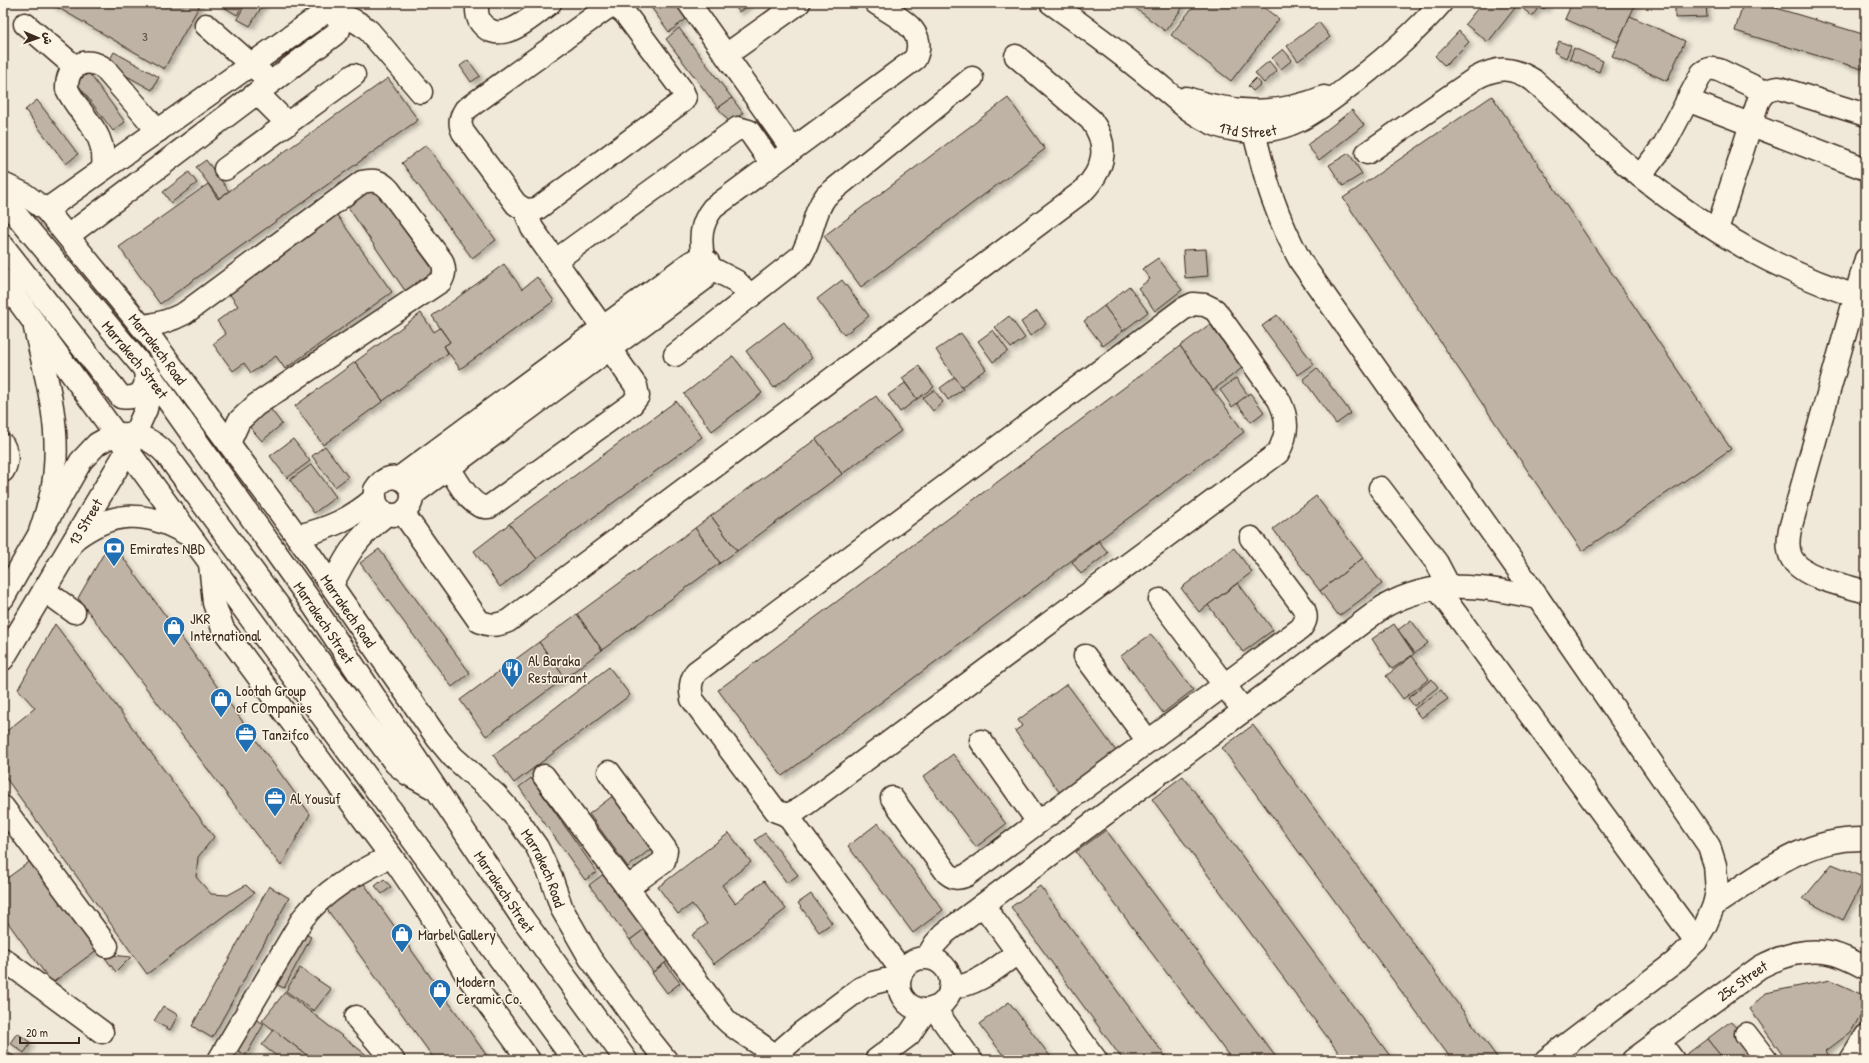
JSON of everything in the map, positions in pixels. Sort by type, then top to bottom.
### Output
[{"type":"main road","points":[[478,3],[477,14],[480,22],[490,30],[503,33],[519,25],[550,3]]},
{"type":"main road","points":[[689,3],[792,149]]},
{"type":"main road","points":[[726,55],[799,3]]},
{"type":"main road","points":[[298,536],[326,529],[344,521],[360,511],[395,500],[449,468],[703,280],[706,263],[701,235],[706,216],[719,202],[915,58],[919,50],[919,41],[916,32],[876,3]]},
{"type":"main road","name":"17d Street","points":[[1051,3],[1075,10],[1197,116],[1215,125],[1234,130],[1254,132],[1278,129],[1300,121],[1320,109],[1391,54],[1423,24],[1441,3]]},
{"type":"main road","points":[[525,210],[537,209],[683,101],[684,97],[682,90],[622,10],[615,7],[608,7],[602,10],[465,110],[460,121],[462,132],[516,204],[525,210],[532,228],[603,328]]},
{"type":"main road","points":[[46,210],[321,15],[331,12],[348,17],[364,27],[421,92]]},
{"type":"main road","points":[[69,236],[335,34],[339,30],[341,24],[340,19],[336,14]]},
{"type":"main road","points":[[25,24],[75,67]]},
{"type":"main road","points":[[206,25],[251,64],[264,88],[288,124]]},
{"type":"main road","points":[[395,500],[479,621],[488,625],[498,625],[508,621],[1083,191],[1092,181],[1100,170],[1103,156],[1102,143],[1098,130],[1091,120],[1016,56]]},
{"type":"main road","points":[[103,169],[104,157],[102,144],[97,133],[68,89],[67,81],[70,73],[75,67],[83,63],[91,62],[99,64],[158,131]]},
{"type":"main road","points":[[1640,176],[1664,145],[1702,73],[1713,68],[1765,92]]},
{"type":"main road","points":[[1367,153],[1476,78],[1490,71],[1505,69],[1520,72],[1533,80],[1640,176],[1690,213],[1717,230],[1784,267],[1861,297]]},
{"type":"main road","points":[[225,169],[354,76]]},
{"type":"main road","points":[[675,355],[800,256],[806,248],[817,211],[826,196],[972,78]]},
{"type":"main road","points":[[1163,87],[1186,98],[1210,106],[1235,111],[1260,112],[1285,109],[1310,103],[1333,93],[1356,80]]},
{"type":"main road","points":[[1717,230],[1758,102],[1765,92],[1779,88],[1866,115]]},
{"type":"main road","points":[[1687,100],[1866,169]]},
{"type":"main road","points":[[556,260],[738,128],[749,131],[772,164]]},
{"type":"main road","points":[[1254,132],[1273,204],[1284,230],[1301,262],[1538,598],[1709,846],[1715,865],[1717,891],[1714,905],[1706,924],[1696,941],[1675,962],[1546,1060]]},
{"type":"main road","points":[[141,326],[157,325],[172,321],[185,313],[362,182],[378,181],[384,184],[389,190],[442,261],[445,268],[441,281],[256,405],[239,421],[229,443]]},
{"type":"main road","name":"Marrakech Road","points":[[3,184],[24,194],[46,210],[69,236],[141,326],[298,536],[438,739],[453,757],[496,795],[518,820],[552,877],[562,909],[590,958],[666,1060]]},
{"type":"main road","name":"Marrakech Street","points":[[3,199],[148,372],[309,599],[523,919],[626,1060]]},
{"type":"main road","points":[[3,246],[121,397],[129,398],[136,396],[142,391],[148,372]]},
{"type":"main road","points":[[332,585],[346,556],[358,540],[395,500],[603,328],[690,262],[697,259],[706,263],[736,281],[751,296]]},
{"type":"main road","points":[[1866,259],[1861,297],[1790,529],[1787,544],[1791,557],[1800,569],[1813,575],[1866,592]]},
{"type":"main road","points":[[3,280],[33,319],[114,434],[132,443],[189,535],[388,804],[574,1060]]},
{"type":"main road","points":[[787,815],[798,810],[1278,453],[1285,441],[1287,427],[1285,413],[1279,400],[1215,310],[1205,305],[1193,304],[1183,309],[696,672],[691,681],[690,690],[692,699],[772,808],[781,814],[787,815],[900,975]]},
{"type":"main road","points":[[33,319],[51,400],[56,445],[52,490],[40,532]]},
{"type":"main road","points":[[449,468],[473,502],[483,508],[489,507],[632,404],[638,396],[636,386],[610,349]]},
{"type":"main road","name":"13 Street","points":[[3,658],[132,443],[146,409],[148,372]]},
{"type":"main road","points":[[3,598],[81,461],[97,444],[114,434]]},
{"type":"main road","points":[[132,443],[147,438],[158,445],[166,454],[395,763],[422,784],[438,790]]},
{"type":"main road","points":[[3,445],[8,456],[7,465],[3,471]]},
{"type":"main road","points":[[1380,488],[1437,563],[1443,587],[1696,941]]},
{"type":"main road","points":[[76,538],[90,528],[106,520],[140,516],[158,519],[189,535]]},
{"type":"main road","points":[[892,798],[953,878],[960,878],[982,863],[1225,685],[1300,629],[1306,622],[1306,615],[1303,607],[1251,538]]},
{"type":"main road","points":[[210,563],[214,603],[223,629],[417,892],[466,974],[529,1060]]},
{"type":"main road","points":[[927,957],[935,944],[945,933],[1383,607],[1402,596],[1422,590],[1443,587],[1506,591],[1538,598]]},
{"type":"main road","points":[[44,590],[74,612]]},
{"type":"main road","points":[[1160,600],[1244,711]]},
{"type":"main road","points":[[1085,656],[1148,741]]},
{"type":"main road","points":[[981,741],[1038,822]]},
{"type":"main road","points":[[609,772],[666,850],[664,860],[626,888]]},
{"type":"main road","points":[[544,776],[725,1019],[741,1034],[767,1049],[773,1059],[800,1033],[861,988],[873,982],[900,975]]},
{"type":"main road","points":[[345,794],[388,804]]},
{"type":"main road","points":[[3,807],[107,946]]},
{"type":"main road","points":[[1714,905],[1778,863],[1813,845],[1843,839],[1866,839]]},
{"type":"main road","points":[[219,1060],[303,918],[311,908],[326,893],[342,881],[391,856]]},
{"type":"main road","points":[[982,863],[1004,890]]},
{"type":"main road","points":[[983,905],[1096,1060]]},
{"type":"main road","name":"25c Street","points":[[1633,1060],[1760,967],[1774,960],[1804,952],[1820,952],[1835,954],[1866,968]]},
{"type":"main road","points":[[950,988],[970,985],[979,981],[1017,953]]},
{"type":"main road","points":[[876,1060],[909,1035],[930,1009],[942,1003],[948,995],[950,988],[950,975],[945,966],[937,960],[927,957],[917,958],[908,963],[900,975],[899,989],[906,1001],[917,1009],[930,1009]]},
{"type":"main road","points":[[3,959],[102,1032]]},
{"type":"main road","points":[[930,1009],[971,1060]]},
{"type":"main road","points":[[356,1017],[393,1060]]},
{"type":"main road","points":[[1746,1034],[1766,1060]]},
{"type":"main road","points":[[1851,1060],[1866,1036]]},
{"type":"main road","points":[[1659,1041],[1673,1060]]},
{"type":"building","points":[[50,3],[201,3],[164,69]]},
{"type":"building","points":[[217,3],[244,3],[237,15]]},
{"type":"building","points":[[246,3],[264,3],[250,26],[237,19]]},
{"type":"building","points":[[648,3],[681,3],[690,16],[669,32]]},
{"type":"building","points":[[733,3],[751,3],[739,12]]},
{"type":"building","points":[[1129,3],[1186,3],[1165,31]]},
{"type":"building","points":[[1196,3],[1258,3],[1279,19],[1231,81],[1171,35]]},
{"type":"building","points":[[1482,3],[1519,3],[1488,42],[1465,24]]},
{"type":"building","points":[[1524,3],[1549,3],[1544,9],[1540,6],[1532,16],[1521,7]]},
{"type":"building","points":[[1572,3],[1636,3],[1618,42],[1565,19]]},
{"type":"building","points":[[1675,3],[1706,3],[1707,17],[1675,18]]},
{"type":"building","points":[[1743,3],[1759,3],[1866,35],[1866,56],[1862,69],[1735,31]]},
{"type":"building","points":[[1630,16],[1685,41],[1667,81],[1612,56]]},
{"type":"building","points":[[1319,22],[1330,37],[1298,61],[1287,46]]},
{"type":"building","points":[[679,28],[732,98],[718,108],[666,39]]},
{"type":"building","points":[[1459,31],[1469,42],[1445,66],[1435,56]]},
{"type":"building","points":[[1559,41],[1571,46],[1566,58],[1554,52]]},
{"type":"building","points":[[1574,48],[1603,61],[1599,72],[1570,59]]},
{"type":"building","points":[[1283,49],[1292,60],[1281,69],[1272,58]]},
{"type":"building","points":[[114,52],[159,77],[152,90],[107,65]]},
{"type":"building","points":[[468,60],[480,76],[471,82],[460,66]]},
{"type":"building","points":[[1269,61],[1277,71],[1264,83],[1255,73]]},
{"type":"building","points":[[89,73],[125,122],[113,131],[76,82]]},
{"type":"building","points":[[388,78],[418,120],[160,304],[119,247],[208,184],[218,199]]},
{"type":"building","points":[[1256,78],[1261,84],[1253,91],[1248,86]]},
{"type":"building","points":[[1492,96],[1731,449],[1582,551],[1343,198]]},
{"type":"building","points":[[732,98],[743,113],[730,123],[718,108]]},
{"type":"building","points":[[1008,98],[1045,149],[861,287],[824,236]]},
{"type":"building","points":[[37,100],[78,154],[66,164],[25,110]]},
{"type":"building","points":[[1352,110],[1364,125],[1319,160],[1307,145]]},
{"type":"building","points":[[426,145],[496,240],[472,258],[402,163]]},
{"type":"building","points":[[1349,153],[1362,174],[1343,186],[1329,165]]},
{"type":"building","points":[[206,160],[229,191],[219,198],[196,167]]},
{"type":"building","points":[[189,172],[197,183],[171,203],[163,192]]},
{"type":"building","points":[[372,186],[437,275],[408,295],[348,207]]},
{"type":"building","points":[[334,211],[392,292],[285,369],[276,356],[251,373],[244,363],[233,371],[213,344],[226,334],[217,321],[238,306],[226,289]]},
{"type":"building","points":[[1206,249],[1208,276],[1185,278],[1183,250]]},
{"type":"building","points":[[1158,258],[1182,290],[1155,311],[1138,288],[1150,279],[1142,269]]},
{"type":"building","points":[[504,264],[522,289],[537,277],[554,301],[460,369],[444,346],[450,342],[432,316]]},
{"type":"building","points":[[842,280],[869,316],[844,335],[817,299]]},
{"type":"building","points":[[1129,286],[1148,312],[1123,331],[1104,306]]},
{"type":"building","points":[[1104,306],[1123,331],[1103,346],[1084,321]]},
{"type":"building","points":[[1037,311],[1046,324],[1030,336],[1021,322]]},
{"type":"building","points":[[421,313],[434,332],[440,328],[450,342],[444,346],[448,353],[383,401],[355,362]]},
{"type":"building","points":[[1277,315],[1314,364],[1298,375],[1262,326]]},
{"type":"building","points":[[1009,316],[1025,338],[1011,348],[995,327]]},
{"type":"building","points":[[784,322],[812,358],[774,388],[746,351]]},
{"type":"building","points":[[1210,324],[1242,368],[1213,390],[1180,346]]},
{"type":"building","points":[[993,330],[1008,351],[993,362],[978,341]]},
{"type":"building","points":[[961,333],[986,369],[961,387],[936,350]]},
{"type":"building","points":[[1180,346],[1244,432],[782,776],[718,690]]},
{"type":"building","points":[[733,356],[762,393],[712,431],[684,394]]},
{"type":"building","points":[[355,362],[383,401],[323,445],[295,406]]},
{"type":"building","points":[[919,366],[934,387],[917,399],[902,378]]},
{"type":"building","points":[[1317,368],[1351,413],[1336,424],[1303,379]]},
{"type":"building","points":[[955,377],[963,389],[948,400],[940,388]]},
{"type":"building","points":[[1236,378],[1248,395],[1232,407],[1220,390]]},
{"type":"building","points":[[905,383],[917,399],[900,412],[888,395]]},
{"type":"building","points":[[934,390],[943,402],[933,411],[923,398]]},
{"type":"building","points":[[1250,393],[1264,412],[1251,422],[1237,403]]},
{"type":"building","points":[[876,396],[901,431],[842,474],[816,439]]},
{"type":"building","points":[[676,401],[702,437],[537,559],[509,524]]},
{"type":"building","points":[[269,407],[282,424],[262,441],[248,425]]},
{"type":"building","points":[[293,439],[310,461],[287,478],[270,456]]},
{"type":"building","points":[[816,439],[842,474],[737,551],[711,516]]},
{"type":"building","points":[[325,446],[348,477],[335,487],[312,456]]},
{"type":"building","points":[[312,464],[336,497],[314,513],[290,480]]},
{"type":"building","points":[[1316,496],[1363,558],[1320,591],[1273,529]]},
{"type":"building","points":[[711,516],[737,551],[720,563],[695,528]]},
{"type":"building","points":[[509,524],[537,559],[500,587],[474,551]]},
{"type":"building","points":[[695,528],[720,563],[602,650],[577,614]]},
{"type":"building","points":[[111,541],[310,814],[281,866],[78,598]]},
{"type":"building","points":[[1099,541],[1108,553],[1081,574],[1072,562]]},
{"type":"building","points":[[1234,548],[1252,572],[1199,612],[1181,588]]},
{"type":"building","points":[[379,549],[470,673],[452,687],[360,563]]},
{"type":"building","points":[[1363,558],[1382,584],[1339,616],[1320,591]]},
{"type":"building","points":[[1238,583],[1273,630],[1243,652],[1208,605]]},
{"type":"building","points":[[577,614],[602,650],[565,678],[539,642]]},
{"type":"building","points":[[1411,620],[1428,643],[1415,653],[1398,630]]},
{"type":"building","points":[[55,624],[214,837],[198,857],[196,877],[211,894],[228,895],[246,885],[254,893],[147,974],[3,774],[3,734],[35,708],[18,689]]},
{"type":"building","points":[[1394,624],[1414,654],[1392,669],[1372,639]]},
{"type":"building","points":[[1151,634],[1193,690],[1163,713],[1121,656]]},
{"type":"building","name":"Al Baraka Restaurant","points":[[539,642],[565,678],[486,736],[460,700]]},
{"type":"building","points":[[1412,656],[1429,679],[1403,699],[1386,676]]},
{"type":"building","points":[[609,667],[630,695],[514,783],[493,755]]},
{"type":"building","points":[[1432,679],[1438,687],[1414,706],[1408,698]]},
{"type":"building","points":[[1067,684],[1116,751],[1060,793],[1015,731],[1022,726],[1018,720]]},
{"type":"building","points":[[1441,690],[1448,699],[1421,718],[1414,709]]},
{"type":"building","points":[[1253,725],[1499,1060],[1452,1060],[1222,748]]},
{"type":"building","points":[[953,754],[1006,824],[976,847],[923,777]]},
{"type":"building","points":[[1183,776],[1393,1060],[1344,1060],[1152,799]]},
{"type":"building","points":[[531,778],[597,872],[585,880],[519,787]]},
{"type":"building","points":[[614,795],[653,847],[628,867],[589,814]]},
{"type":"building","points":[[878,823],[943,910],[913,933],[848,846]]},
{"type":"building","points":[[1106,830],[1278,1060],[1232,1060],[1076,852]]},
{"type":"building","points":[[729,833],[751,862],[722,885],[735,903],[764,881],[786,909],[714,964],[692,935],[707,924],[692,904],[678,914],[658,887]]},
{"type":"building","points":[[765,833],[798,875],[787,883],[755,840]]},
{"type":"building","points":[[32,860],[98,949],[52,983],[3,916],[3,881]]},
{"type":"building","points":[[1832,864],[1865,878],[1843,920],[1803,899]]},
{"type":"building","points":[[605,873],[646,928],[630,940],[589,885]]},
{"type":"building","points":[[384,879],[391,887],[382,894],[375,886]]},
{"type":"building","points":[[362,881],[490,1060],[435,1060],[326,908]]},
{"type":"building","points":[[269,886],[289,898],[212,1038],[192,1026]]},
{"type":"building","points":[[1040,886],[1168,1060],[1123,1060],[1011,907]]},
{"type":"building","points":[[811,894],[832,923],[819,932],[798,903]]},
{"type":"building","points":[[646,928],[669,960],[653,972],[630,940]]},
{"type":"building","points":[[299,931],[311,937],[284,988],[273,983]]},
{"type":"building","points":[[102,954],[131,957],[116,972]]},
{"type":"building","points":[[665,963],[680,983],[667,993],[652,973]]},
{"type":"building","points":[[300,968],[331,989],[314,1011],[286,991]]},
{"type":"building","points":[[1830,980],[1866,996],[1866,1005],[1851,1032],[1826,1051],[1831,1060],[1786,1060],[1750,1009],[1765,993]]},
{"type":"building","points":[[285,992],[373,1060],[313,1060],[262,1021]]},
{"type":"building","points":[[1009,1002],[1053,1060],[1007,1060],[979,1024]]},
{"type":"building","points":[[163,1006],[178,1015],[170,1030],[154,1021]]},
{"type":"building","points":[[248,1015],[264,1024],[246,1055],[231,1047]]},
{"type":"building","points":[[1731,1021],[1760,1060],[1724,1060],[1707,1039]]},
{"type":"building","points":[[274,1030],[313,1060],[282,1060],[262,1045]]},
{"type":"building","points":[[17,1033],[31,1043],[24,1053],[10,1043]]},
{"type":"building","points":[[1707,1039],[1721,1056],[1716,1060],[1679,1060]]},
{"type":"building","points":[[7,1052],[20,1060],[3,1060]]},
{"type":"place","name":"Emirates NBD","points":[[114,568]]},
{"type":"place","name":"JKR International","points":[[174,646]]},
{"type":"place","name":"Al Baraka Restaurant","points":[[512,688]]},
{"type":"place","name":"Lootah Group of COmpanies","points":[[221,718]]},
{"type":"place","name":"Tanzifco","points":[[246,754]]},
{"type":"place","name":"Al Yousuf","points":[[275,818]]},
{"type":"place","name":"Marbel Gallery","points":[[402,954]]},
{"type":"place","name":"Modern Ceramic Co.","points":[[440,1010]]}]
